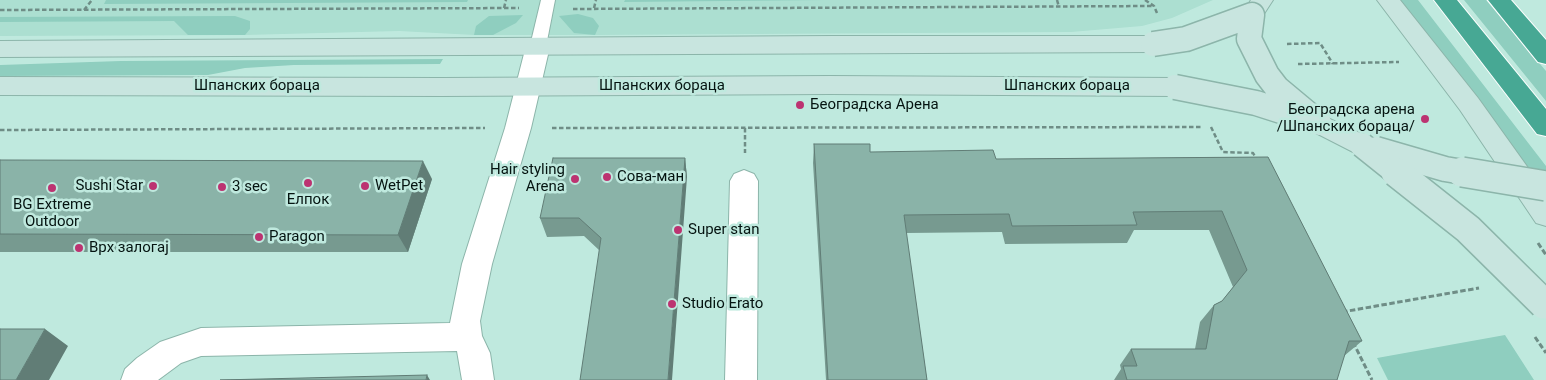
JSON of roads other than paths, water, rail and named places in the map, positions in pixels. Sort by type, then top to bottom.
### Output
[{"type":"highway","points":[[1445,0],[1546,127]]},
{"type":"highway","points":[[1498,0],[1546,56]]},
{"type":"street","points":[[1388,0],[1469,104],[1546,215]]},
{"type":"street","points":[[0,49],[1153,44],[1186,39],[1257,8]]},
{"type":"street","points":[[1257,8],[1249,39],[1266,75],[1277,88],[1319,123],[1362,145],[1445,169],[1546,186]]},
{"type":"street","points":[[478,380],[474,353],[466,337],[465,321],[477,264],[518,128],[538,46]]},
{"type":"street","name":"Шпанских бораца","points":[[0,86],[830,85],[1175,87],[1256,104],[1319,123]]},
{"type":"street","points":[[1362,145],[1468,229],[1545,305]]},
{"type":"street","points":[[740,380],[744,181]]},
{"type":"street","points":[[137,380],[148,368],[171,352],[201,342],[466,337]]},
{"type":"lane","points":[[538,46],[548,0]]},
{"type":"place","name":"Београдска Арена","points":[[800,105]]},
{"type":"place","name":"Београдска арена /Шпанских бораца/","points":[[1425,119]]},
{"type":"place","name":"Сова-ман","points":[[607,177]]},
{"type":"place","name":"Hair styling Arena","points":[[575,179]]},
{"type":"place","name":"Елпок","points":[[308,183]]},
{"type":"place","name":"Sushi Star","points":[[153,186]]},
{"type":"place","name":"WetPet","points":[[365,186]]},
{"type":"place","name":"3 sec","points":[[222,187]]},
{"type":"place","name":"BG Extreme Outdoor","points":[[52,188]]},
{"type":"place","name":"Super stan","points":[[678,230]]},
{"type":"place","name":"Paragon","points":[[259,237]]},
{"type":"place","name":"Врх залогај","points":[[79,248]]},
{"type":"place","name":"Studio Erato","points":[[672,304]]}]
